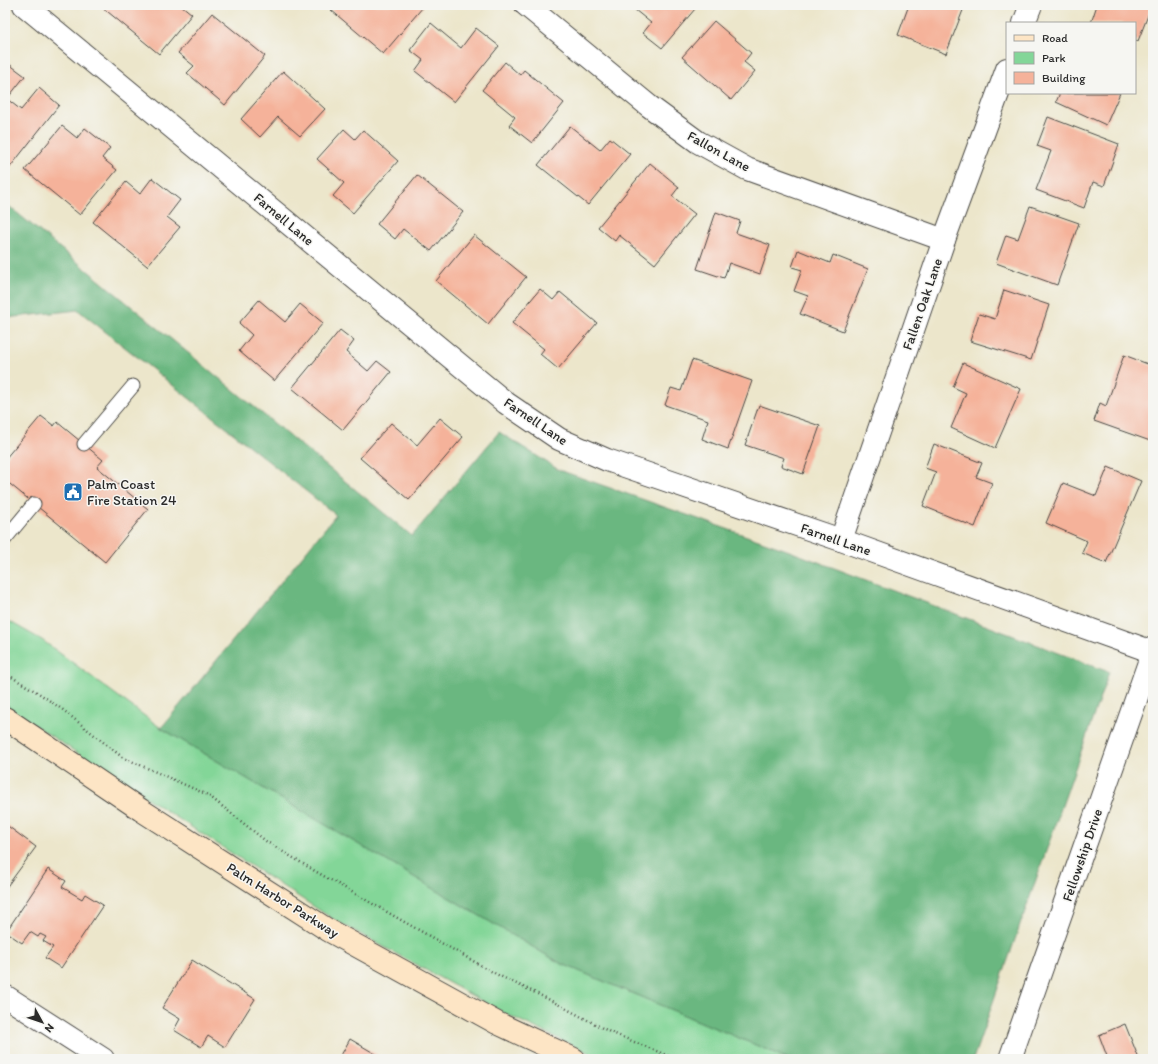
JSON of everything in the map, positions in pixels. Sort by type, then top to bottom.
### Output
[{"type":"street","name":"Farnell Lane","points":[[24,5],[506,402],[543,430],[574,446],[607,460],[841,540],[1153,652]]},
{"type":"street","name":"Fallon Lane","points":[[526,5],[649,106],[698,142],[747,169],[944,240]]},
{"type":"street","points":[[1024,22],[1031,5]]},
{"type":"street","name":"Fallen Oak Lane","points":[[841,540],[944,240],[1006,72]]},
{"type":"street","name":"Fellowship Drive","points":[[1010,1059],[1153,652]]},
{"type":"street","name":"Palm Harbor Parkway","points":[[5,718],[141,810],[328,930],[497,1023],[574,1059]]},
{"type":"street","points":[[5,996],[102,1059]]},
{"type":"lane","points":[[84,444],[133,386]]},
{"type":"lane","points":[[5,539],[34,504]]},
{"type":"path","points":[[5,673],[64,710],[122,757],[208,795],[267,842],[315,872],[496,974],[548,999],[610,1032],[676,1059]]},
{"type":"green space","points":[[5,203],[412,536],[499,432],[559,470],[784,549],[1109,672],[973,1059],[789,1059],[560,963],[161,728],[336,515],[78,310],[5,318]]},
{"type":"green space","points":[[5,619],[42,640],[161,728],[560,963],[789,1059],[602,1059],[502,1012],[333,919],[5,706]]},
{"type":"building","points":[[103,5],[181,5],[192,14],[159,54],[102,7]]},
{"type":"building","points":[[335,5],[421,5],[423,7],[383,54],[331,10]]},
{"type":"building","points":[[629,5],[690,5],[695,9],[662,48],[643,33],[651,23]]},
{"type":"building","points":[[909,5],[965,5],[946,54],[898,35]]},
{"type":"building","points":[[1097,5],[1152,5],[1138,41],[1136,40],[1136,22],[1091,22]]},
{"type":"building","points":[[212,13],[265,56],[225,105],[187,73],[194,66],[178,53]]},
{"type":"building","points":[[714,21],[751,53],[744,62],[755,71],[731,100],[682,57]]},
{"type":"building","points":[[431,23],[461,48],[476,28],[499,46],[454,102],[415,71],[423,60],[410,50]]},
{"type":"building","points":[[5,61],[25,76],[7,99],[21,110],[39,88],[59,105],[7,171],[5,169]]},
{"type":"building","points":[[505,62],[520,75],[524,70],[564,103],[532,143],[509,125],[515,117],[482,90]]},
{"type":"building","points":[[283,71],[325,109],[300,136],[278,117],[260,137],[241,119]]},
{"type":"building","points":[[1060,94],[1120,94],[1106,125],[1056,102]]},
{"type":"building","points":[[1048,117],[1119,144],[1104,186],[1093,182],[1084,208],[1036,190],[1051,151],[1037,146]]},
{"type":"building","points":[[62,126],[77,138],[85,128],[110,148],[102,158],[117,170],[80,215],[25,170]]},
{"type":"building","points":[[570,126],[600,150],[610,138],[630,154],[588,205],[538,165]]},
{"type":"building","points":[[344,129],[355,139],[363,130],[398,161],[353,213],[333,196],[344,183],[317,159]]},
{"type":"building","points":[[650,163],[679,187],[672,196],[695,214],[655,264],[619,235],[615,241],[598,227]]},
{"type":"building","points":[[417,175],[463,212],[431,251],[403,229],[395,239],[377,224]]},
{"type":"building","points":[[152,178],[180,200],[167,217],[180,227],[147,266],[93,222],[126,182],[140,194]]},
{"type":"building","points":[[1030,206],[1079,223],[1057,285],[996,263],[1006,235],[1018,239]]},
{"type":"building","points":[[716,212],[740,221],[736,233],[770,245],[760,274],[729,263],[724,278],[697,269]]},
{"type":"building","points":[[474,235],[526,277],[488,324],[436,281]]},
{"type":"building","points":[[798,250],[830,263],[833,255],[868,269],[843,331],[800,314],[808,296],[794,291],[802,270],[792,267]]},
{"type":"building","points":[[540,289],[553,300],[560,292],[597,323],[558,369],[540,354],[544,349],[512,323]]},
{"type":"building","points":[[1004,290],[1049,305],[1031,360],[970,341],[979,314],[995,319]]},
{"type":"building","points":[[259,300],[285,322],[300,304],[323,323],[274,381],[239,351],[252,335],[239,323]]},
{"type":"building","points":[[340,330],[354,341],[346,352],[368,371],[377,361],[391,372],[343,430],[292,388]]},
{"type":"building","points":[[1124,355],[1153,366],[1153,442],[1094,421],[1100,403],[1106,406]]},
{"type":"building","points":[[692,360],[752,381],[728,449],[702,439],[708,420],[665,405],[671,388],[681,391]]},
{"type":"building","points":[[963,363],[1021,389],[995,448],[951,428],[966,393],[953,387]]},
{"type":"building","points":[[759,405],[820,426],[803,474],[781,466],[784,458],[745,445]]},
{"type":"building","name":"Palm Coast Fire Station 24","points":[[41,416],[54,426],[57,422],[103,460],[97,467],[148,509],[105,562],[5,480],[5,459]]},
{"type":"building","points":[[440,418],[463,437],[409,500],[360,458],[391,423],[417,445]]},
{"type":"building","points":[[934,444],[982,463],[976,477],[992,483],[975,527],[923,506],[936,472],[925,468]]},
{"type":"building","points":[[1108,467],[1141,481],[1106,563],[1082,553],[1087,541],[1046,523],[1063,483],[1096,496]]},
{"type":"building","points":[[5,824],[36,847],[5,889]]},
{"type":"building","points":[[48,869],[66,881],[62,887],[82,899],[85,894],[103,905],[61,968],[45,958],[53,947],[43,941],[46,937],[40,934],[38,937],[30,932],[22,943],[6,932]]},
{"type":"building","points":[[192,960],[255,999],[225,1047],[208,1036],[201,1047],[174,1030],[180,1019],[162,1008]]},
{"type":"building","points":[[1125,1024],[1139,1059],[1108,1059],[1099,1035]]},
{"type":"building","points":[[350,1039],[384,1059],[339,1059]]},
{"type":"place","name":"Palm Coast Fire Station 24","points":[[73,492]]}]
